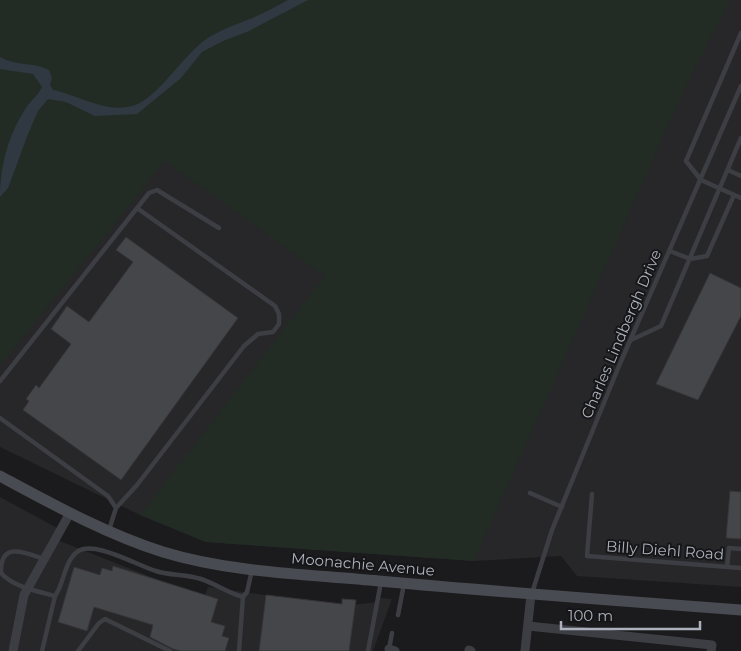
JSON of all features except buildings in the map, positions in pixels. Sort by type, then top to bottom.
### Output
[{"type":"main road","name":"Moonachie Avenue","points":[[0,476],[109,531],[171,554],[203,562],[252,569],[381,581],[741,610]]},
{"type":"street","points":[[13,651],[24,595],[70,513]]},
{"type":"street","points":[[525,651],[531,594]]},
{"type":"street","points":[[528,626],[712,645],[711,651]]},
{"type":"lane","points":[[741,32],[686,161],[701,180],[741,198]]},
{"type":"lane","name":"Charles Lindbergh Drive","points":[[531,594],[562,507],[630,340],[741,86]]},
{"type":"lane","points":[[630,340],[661,326],[741,138]]},
{"type":"lane","points":[[728,170],[741,176]]},
{"type":"lane","points":[[0,381],[149,193],[157,190],[219,228]]},
{"type":"lane","points":[[670,251],[690,259],[707,256],[734,194]]},
{"type":"lane","points":[[109,531],[116,508],[137,485],[244,346],[258,334],[274,332],[279,324],[279,314],[275,306],[137,208]]},
{"type":"lane","points":[[0,418],[108,496],[116,508]]},
{"type":"lane","points":[[530,493],[562,507]]},
{"type":"lane","name":"Billy Diehl Road","points":[[592,494],[587,556],[741,568]]},
{"type":"lane","points":[[727,567],[729,548],[741,549]]},
{"type":"lane","points":[[42,651],[54,596],[59,590],[72,558],[77,552],[84,549],[115,554],[154,571],[203,580],[230,594],[243,597]]},
{"type":"lane","points":[[44,559],[12,550],[6,553],[2,559],[1,573],[4,577],[28,589],[54,596]]},
{"type":"lane","points":[[239,651],[243,597],[247,592],[252,569]]},
{"type":"lane","points":[[368,651],[381,581]]},
{"type":"lane","points":[[398,615],[404,583]]},
{"type":"lane","points":[[78,651],[98,623],[105,619],[170,651]]},
{"type":"lane","points":[[390,650],[392,633]]},
{"type":"shaded area","points":[[0,0],[741,0],[741,587],[577,576],[561,556],[474,561],[206,542],[140,515],[0,447]]},
{"type":"shaded area","points":[[0,0],[730,0],[688,81],[474,561],[206,542],[140,515],[325,276],[165,161],[0,366]]},
{"type":"shaded area","points":[[288,0],[308,0],[249,31],[202,52],[181,78],[137,114],[95,116],[66,102],[48,99],[38,111],[8,188],[0,197],[4,161],[11,138],[21,115],[42,87],[33,74],[0,69],[0,57],[12,62],[49,70],[52,78],[50,85],[53,90],[104,106],[114,108],[125,107],[144,101],[153,94],[205,40],[220,31],[257,16]]},
{"type":"shaded area","points":[[0,497],[59,529],[55,539],[204,598],[208,587],[341,606],[379,602],[380,598],[392,599],[373,651],[0,651]]}]
